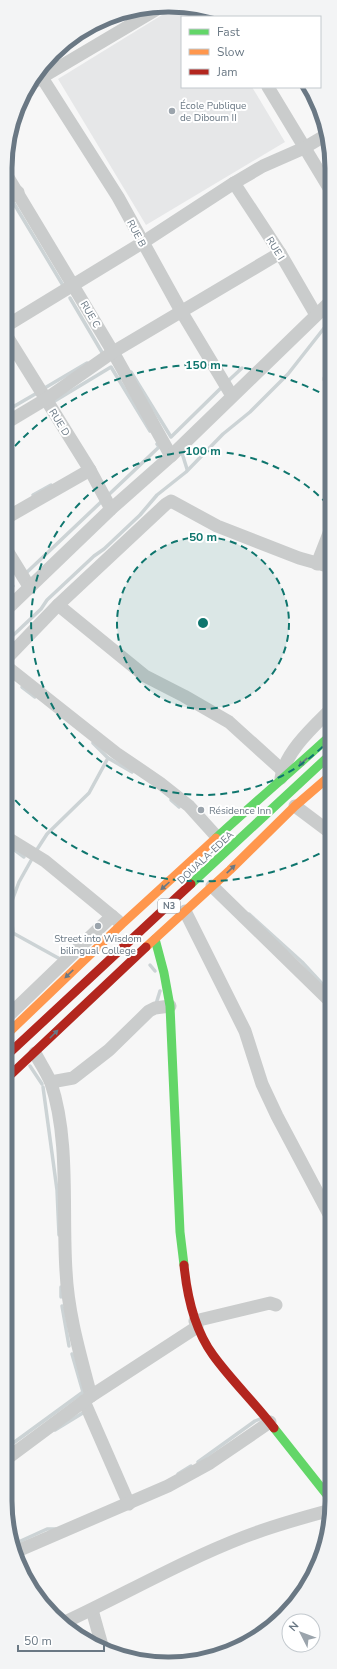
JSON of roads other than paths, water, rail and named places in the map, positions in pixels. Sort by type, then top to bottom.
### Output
[{"type":"main road","points":[[12,1030],[117,920],[166,885],[260,797],[281,775],[325,740]]},
{"type":"main road","name":"DOUALA-EDEA","points":[[12,1050],[325,760]]},
{"type":"main road","points":[[12,1074],[295,806],[325,780]]},
{"type":"main road","points":[[155,939],[164,973],[170,1006],[180,1232],[187,1293],[196,1324],[212,1354],[270,1422],[325,1492]]},
{"type":"street","points":[[44,73],[135,16]]},
{"type":"street","name":"RUE B","points":[[42,76],[99,164],[142,243],[232,396]]},
{"type":"street","points":[[269,88],[325,182]]},
{"type":"street","points":[[12,322],[142,243],[234,183],[263,166],[304,148],[322,137]]},
{"type":"street","name":"RUE C","points":[[12,183],[74,285],[171,456]]},
{"type":"street","name":"RUE I","points":[[234,183],[280,253],[316,315]]},
{"type":"street","points":[[12,196],[18,192]]},
{"type":"street","points":[[12,420],[46,400],[113,352],[280,253]]},
{"type":"street","points":[[12,604],[111,509],[171,456],[325,307]]},
{"type":"street","name":"RUE D","points":[[12,345],[90,470],[111,509]]},
{"type":"street","points":[[12,515],[90,470]]},
{"type":"street","points":[[12,653],[58,605],[171,501],[217,526],[325,566]]},
{"type":"street","points":[[317,564],[325,543]]},
{"type":"street","points":[[12,559],[30,588]]},
{"type":"street","points":[[58,605],[145,676],[229,722],[281,775],[290,755],[310,730],[325,715]]},
{"type":"street","points":[[12,671],[116,753],[172,792],[189,806],[217,837]]},
{"type":"street","points":[[295,806],[325,828]]},
{"type":"street","points":[[12,841],[45,861],[117,920],[12,1014]]},
{"type":"street","points":[[212,886],[325,996]]},
{"type":"street","points":[[185,911],[245,1031],[262,1084],[277,1116],[325,1207]]},
{"type":"street","points":[[51,1082],[73,1078],[109,1050],[149,1011],[155,1008],[170,1006]]},
{"type":"street","points":[[35,1053],[51,1082],[60,1127],[63,1150],[64,1235],[68,1301],[88,1399],[129,1504]]},
{"type":"street","points":[[12,1455],[88,1399],[196,1324],[270,1303],[276,1305]]},
{"type":"street","points":[[20,1550],[168,1486],[210,1463],[270,1422]]},
{"type":"street","points":[[68,1621],[243,1537],[325,1512]]},
{"type":"street","points":[[92,1610],[101,1642]]},
{"type":"waterway","points":[[13,202],[64,287]]},
{"type":"waterway","points":[[70,298],[103,354]]},
{"type":"waterway","points":[[12,636],[41,609],[47,600],[140,515],[157,495],[186,472],[223,434],[250,412],[288,374],[325,327]]},
{"type":"waterway","points":[[43,389],[87,363]]},
{"type":"waterway","points":[[53,402],[111,367],[150,431]]},
{"type":"waterway","points":[[227,382],[242,368]]},
{"type":"waterway","points":[[131,372],[171,437],[223,386]]},
{"type":"waterway","points":[[12,408],[37,393]]},
{"type":"waterway","points":[[24,575],[159,447],[157,444]]},
{"type":"waterway","points":[[182,453],[187,469]]},
{"type":"waterway","points":[[33,495],[51,485]]},
{"type":"waterway","points":[[22,687],[35,697]]},
{"type":"waterway","points":[[93,743],[108,758],[132,772]]},
{"type":"waterway","points":[[36,851],[47,834],[89,793],[108,758]]},
{"type":"waterway","points":[[171,800],[179,807]]},
{"type":"waterway","points":[[12,848],[24,857]]},
{"type":"waterway","points":[[12,901],[19,882],[33,857]]},
{"type":"waterway","points":[[249,914],[302,962],[325,987]]},
{"type":"waterway","points":[[12,924],[13,933],[60,959]]},
{"type":"waterway","points":[[150,965],[155,971]]},
{"type":"waterway","points":[[156,1004],[160,991]]},
{"type":"waterway","points":[[30,1066],[42,1084]]},
{"type":"waterway","points":[[43,1087],[57,1190],[59,1235]]},
{"type":"waterway","points":[[61,1287],[61,1297]]},
{"type":"waterway","points":[[62,1306],[69,1346]]},
{"type":"waterway","points":[[12,1444],[83,1392],[72,1354]]},
{"type":"waterway","points":[[55,1430],[86,1411]]},
{"type":"waterway","points":[[198,1462],[255,1421],[260,1419]]},
{"type":"waterway","points":[[178,1474],[191,1466]]},
{"type":"waterway","points":[[17,1542],[47,1529],[56,1529]]},
{"type":"place","name":"École Publique de Diboum II","points":[[172,111]]},
{"type":"place","name":"Résidence Inn","points":[[201,810]]},
{"type":"place","name":"Street into Wisdom bilingual College","points":[[98,926]]}]
